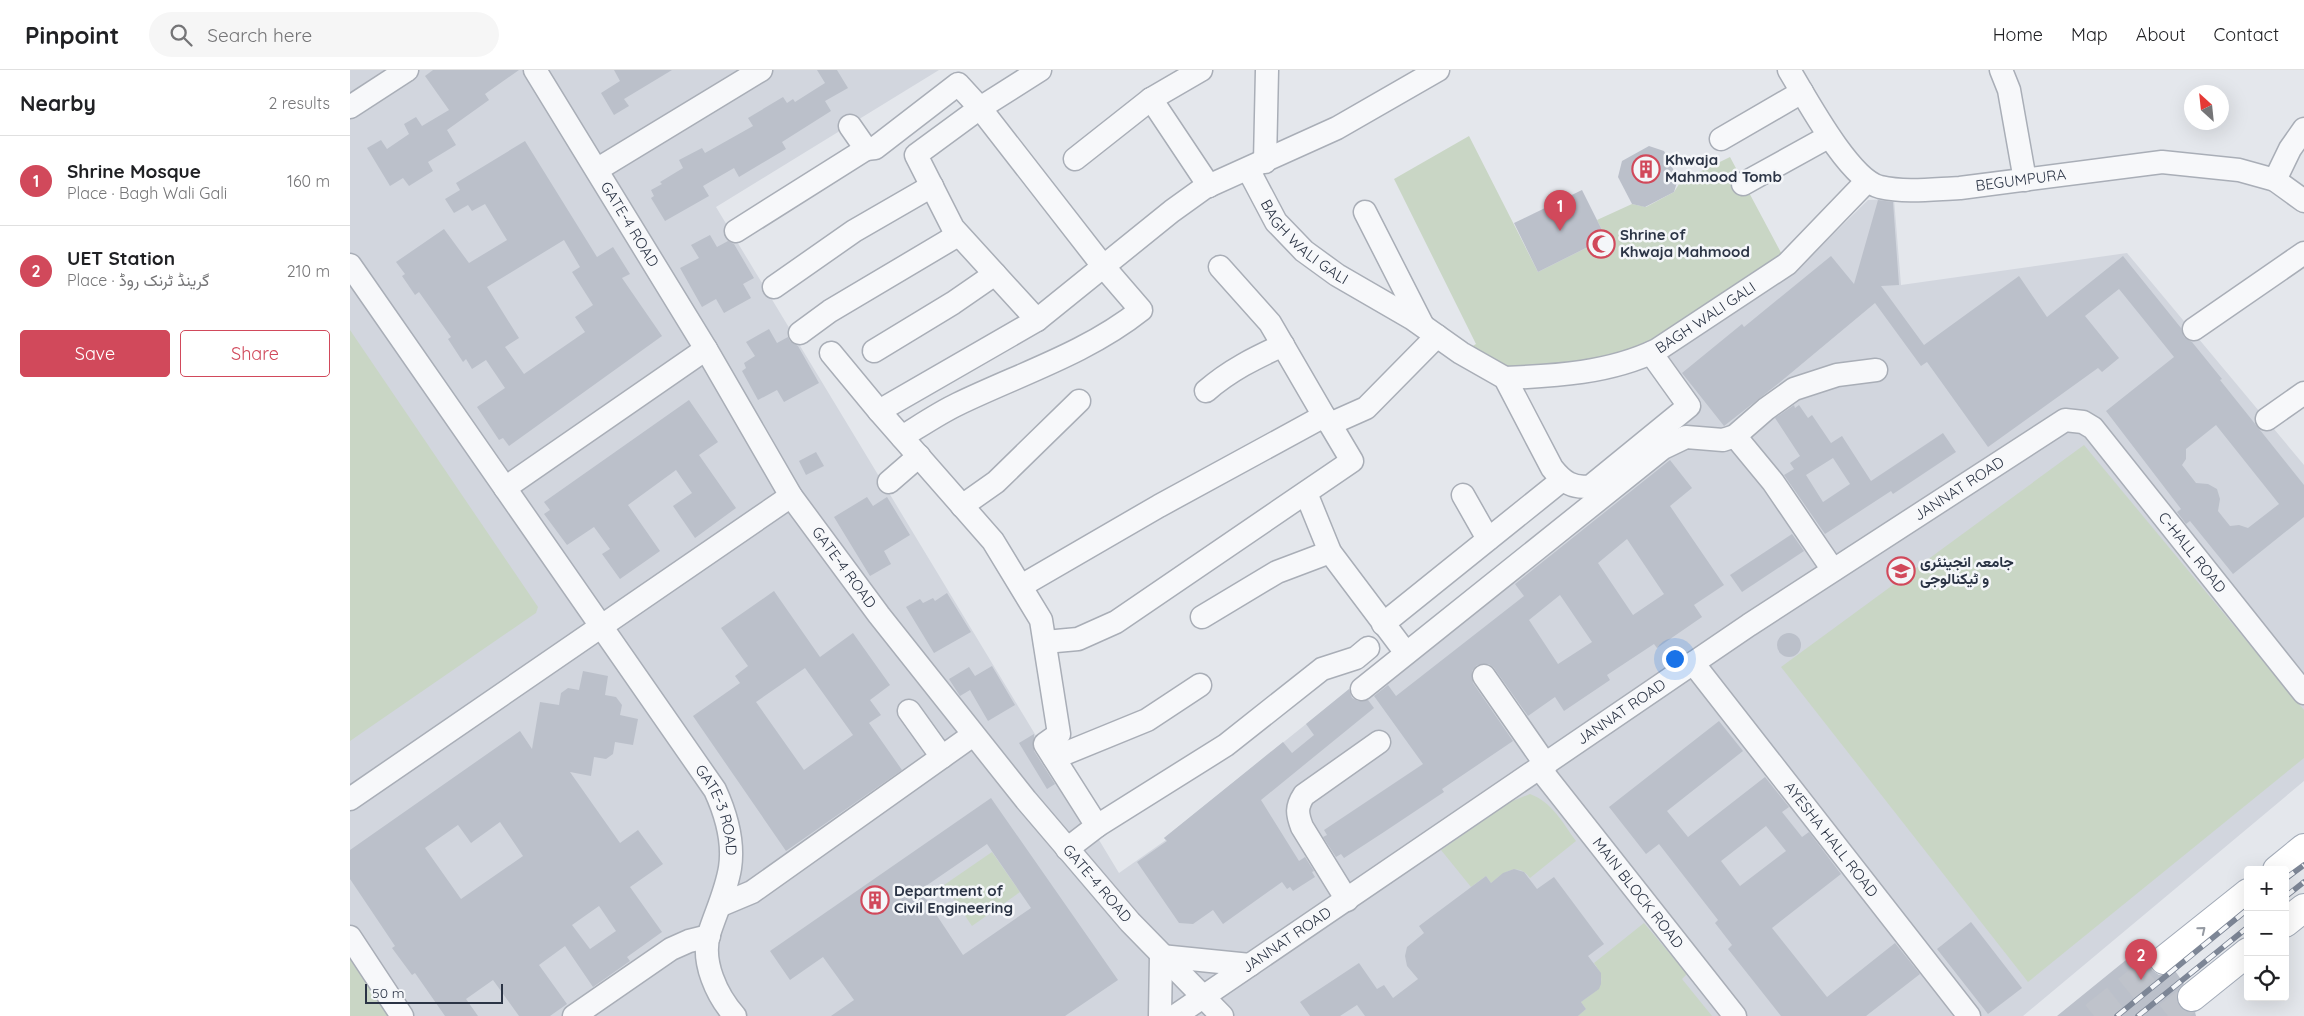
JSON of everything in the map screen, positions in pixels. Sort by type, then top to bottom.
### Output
[{"type":"main road","points":[[2282,866],[2304,848]]},
{"type":"main road","points":[[2164,960],[2244,896]]},
{"type":"main road","points":[[2289,919],[2304,908]]},
{"type":"main road","points":[[2192,997],[2244,955]]},
{"type":"street","points":[[350,107],[407,70]]},
{"type":"street","name":"GATE-4 ROAD","points":[[535,70],[706,349],[791,496],[973,735],[1067,849],[1161,956],[1222,1016]]},
{"type":"street","points":[[598,170],[761,70]]},
{"type":"street","points":[[1037,320],[958,235],[916,155],[980,108],[1040,70]]},
{"type":"street","points":[[1075,159],[1151,99],[1201,70]]},
{"type":"street","points":[[1256,166],[1267,70]]},
{"type":"street","points":[[879,411],[1037,320],[1172,211],[1209,186],[1338,128],[1438,70]]},
{"type":"street","points":[[1789,70],[1828,136],[1867,181]]},
{"type":"street","points":[[2001,70],[2009,90],[2025,180]]},
{"type":"street","points":[[736,232],[866,149],[875,148],[958,84],[980,108],[1103,266],[1141,310],[1119,327],[1091,343],[956,404],[902,437]]},
{"type":"street","points":[[1721,138],[1802,92]]},
{"type":"street","points":[[1151,99],[1209,186]]},
{"type":"street","points":[[850,126],[866,149]]},
{"type":"street","points":[[2275,180],[2290,149],[2304,129]]},
{"type":"street","points":[[1743,184],[1828,136]]},
{"type":"street","name":"BEGUMPURA","points":[[1867,181],[1879,186],[1927,190],[2025,180],[2162,162],[2239,170],[2275,180],[2304,201]]},
{"type":"street","name":"BAGH WALI GALI","points":[[1256,166],[1276,222],[1304,251],[1337,275],[1430,330],[1460,353],[1505,378],[1570,375],[1651,353],[1787,264],[1867,181]]},
{"type":"street","points":[[774,287],[854,231],[932,186]]},
{"type":"street","points":[[1021,586],[1159,506],[1327,420],[1366,408],[1430,330],[1365,212]]},
{"type":"street","points":[[800,332],[830,311],[958,235]]},
{"type":"street","points":[[2194,329],[2304,253]]},
{"type":"street","name":"GATE-3 ROAD","points":[[350,264],[715,790],[725,812],[730,867],[721,904],[709,936],[708,965],[724,1004],[735,1016]]},
{"type":"street","points":[[1045,642],[1078,639],[1116,622],[1352,461],[1270,323],[1220,267]]},
{"type":"street","points":[[874,351],[952,304],[994,274]]},
{"type":"street","points":[[1206,390],[1233,369],[1283,346]]},
{"type":"street","points":[[505,488],[706,349]]},
{"type":"street","points":[[831,352],[879,411],[993,541],[1042,620],[1058,734],[1045,744],[1098,826]]},
{"type":"street","points":[[1505,378],[1552,468],[1562,480],[1577,488],[1592,486],[1689,406],[1651,353]]},
{"type":"street","points":[[1362,689],[1664,448],[1686,437],[1723,440],[1735,436],[1766,409],[1794,390],[1837,375],[1876,370]]},
{"type":"street","points":[[2267,419],[2304,393]]},
{"type":"street","points":[[962,506],[996,482],[1079,401]]},
{"type":"street","name":"JANNAT ROAD","points":[[1175,1016],[1833,570],[2055,425],[2074,419]]},
{"type":"street","name":"C-HALL ROAD","points":[[2074,419],[2093,428],[2304,693]]},
{"type":"street","points":[[1735,436],[1773,482],[1833,570]]},
{"type":"street","points":[[889,482],[919,456]]},
{"type":"street","points":[[1383,624],[1562,480]]},
{"type":"street","points":[[1306,493],[1330,552],[1406,653]]},
{"type":"street","points":[[1463,495],[1488,539]]},
{"type":"street","points":[[350,800],[791,496]]},
{"type":"street","points":[[1202,617],[1277,572],[1330,552]]},
{"type":"street","points":[[1067,849],[1098,826],[1226,745],[1322,669],[1356,658],[1368,648]]},
{"type":"street","name":"AYESHA HALL ROAD","points":[[1694,663],[1969,1016]]},
{"type":"street","name":"MAIN BLOCK ROAD","points":[[1484,676],[1543,767],[1735,1016]]},
{"type":"street","points":[[1054,758],[1147,720],[1200,685]]},
{"type":"street","points":[[909,712],[942,757]]},
{"type":"street","points":[[721,904],[752,892],[973,735]]},
{"type":"street","points":[[1347,900],[1302,828],[1297,814],[1298,804],[1304,795],[1379,742]]},
{"type":"street","points":[[574,1016],[671,949],[689,941],[709,936]]},
{"type":"street","points":[[350,937],[402,1016]]},
{"type":"street","points":[[1160,1016],[1161,956],[1250,965]]},
{"type":"shaded area","name":"جامعہ انجینئری و ٹیکنالوجی","points":[[350,70],[939,70],[716,207],[1119,873],[1166,840],[1164,838],[1701,407],[1664,359],[1795,272],[1868,200],[1894,199],[1901,285],[2127,253],[2304,465],[2304,781],[2023,1016],[350,1016]]},
{"type":"green space","name":"Shrine of Khwaja Mahmood","points":[[1469,136],[1538,272],[1606,238],[1597,220],[1632,204],[1646,207],[1674,192],[1681,181],[1730,157],[1787,264],[1657,350],[1505,378],[1461,353],[1476,344],[1394,179]]},
{"type":"green space","points":[[350,330],[538,607],[536,613],[350,741]]},
{"type":"green space","points":[[2084,445],[2304,710],[2304,758],[2028,982],[1781,667]]},
{"type":"green space","points":[[1530,794],[1545,802],[1551,808],[1562,820],[1576,841],[1530,878],[1521,870],[1516,869],[1510,870],[1491,883],[1486,876],[1471,887],[1441,850],[1510,802]]},
{"type":"green space","points":[[992,852],[1020,892],[972,926],[944,885]]},
{"type":"green space","points":[[1644,923],[1687,974],[1682,979],[1712,1016],[1578,1016],[1586,1009],[1581,1002],[1600,986],[1601,976],[1594,963]]},
{"type":"green space","points":[[350,959],[389,1016],[350,1016]]},
{"type":"building","points":[[433,70],[519,70],[485,94],[489,100],[447,130],[456,145],[428,162],[433,171],[409,186],[403,178],[390,186],[367,148],[381,140],[387,149],[409,134],[404,124],[416,117],[422,126],[449,110],[425,76]]},
{"type":"building","points":[[614,70],[672,70],[624,99],[629,106],[614,115],[601,93],[620,81]]},
{"type":"building","points":[[817,70],[837,70],[848,88],[825,101],[831,111],[782,142],[786,149],[739,177],[734,168],[703,186],[709,196],[665,221],[651,198],[654,196],[651,190],[683,168],[679,160],[702,148],[705,153],[753,126],[748,118],[783,97],[787,103],[793,99],[795,102],[825,83]]},
{"type":"building","points":[[525,141],[597,257],[613,247],[630,274],[622,278],[662,336],[509,446],[503,438],[499,440],[477,407],[505,388],[486,360],[472,369],[466,359],[463,362],[448,339],[451,337],[419,292],[415,295],[402,276],[405,274],[396,262],[444,229],[469,263],[507,240],[485,204],[472,211],[468,205],[454,213],[445,199],[460,190],[456,183]],"holes":[[[564,240],[580,267],[572,272],[593,305],[575,317],[585,332],[524,374],[505,347],[519,338],[487,287]]]},
{"type":"building","name":"Khwaja Mahmood Tomb","points":[[1649,146],[1664,151],[1678,179],[1674,192],[1645,207],[1632,204],[1618,177],[1622,161]]},
{"type":"building","points":[[1582,190],[1606,238],[1538,272],[1514,223]]},
{"type":"building","points":[[1878,200],[1893,202],[1899,285],[1881,286],[1924,345],[2019,276],[2047,317],[2123,256],[2181,328],[2184,337],[2192,342],[2222,379],[2220,380],[2304,485],[2304,517],[2233,574],[2190,521],[2186,524],[2177,512],[2181,509],[2106,411],[2174,357],[2119,289],[2085,316],[2119,358],[2102,372],[2098,368],[1988,447],[1927,362],[1921,366],[1875,303],[1724,426],[1682,373],[1742,324],[1744,327],[1831,256],[1854,284]],"holes":[[[2216,425],[2279,504],[2248,528],[2239,525],[2230,526],[2218,511],[2220,499],[2217,489],[2208,484],[2196,483],[2182,465],[2186,459],[2186,449]]]},
{"type":"building","points":[[710,235],[717,247],[728,241],[734,244],[754,278],[743,284],[751,298],[724,313],[716,299],[702,307],[680,268],[699,258],[691,245]]},
{"type":"building","points":[[769,329],[777,343],[788,337],[790,341],[798,346],[819,383],[784,402],[777,390],[758,400],[742,371],[746,368],[744,363],[755,356],[746,342]]},
{"type":"building","points":[[689,400],[718,442],[699,455],[736,508],[695,538],[673,506],[692,493],[676,470],[628,505],[660,551],[620,579],[602,554],[610,549],[594,527],[567,545],[544,514],[550,510],[544,502]]},
{"type":"building","points":[[1794,405],[1795,408],[1799,405],[1808,418],[1812,415],[1831,443],[1842,436],[1871,481],[1943,433],[1956,452],[1893,494],[1891,491],[1825,534],[1784,475],[1794,469],[1790,463],[1800,456],[1775,418]],"holes":[[[1833,458],[1850,484],[1823,502],[1806,475]]]},
{"type":"building","points":[[816,452],[824,466],[806,475],[799,461]]},
{"type":"building","points":[[1670,460],[1692,488],[1670,506],[1724,585],[1694,605],[1702,617],[1657,648],[1654,644],[1607,675],[1610,680],[1564,711],[1555,697],[1528,716],[1494,668],[1489,664],[1477,665],[1472,671],[1473,683],[1513,741],[1442,789],[1444,792],[1384,832],[1344,858],[1341,854],[1336,857],[1323,837],[1327,835],[1324,830],[1423,764],[1374,696],[1388,685],[1396,696],[1524,596],[1515,584]],"holes":[[[1627,539],[1664,594],[1633,615],[1598,563]],[[1560,595],[1592,642],[1558,664],[1529,620]]]},
{"type":"building","points":[[867,497],[873,506],[887,497],[910,535],[884,551],[891,564],[870,576],[834,517]]},
{"type":"building","points":[[1792,534],[1804,551],[1742,592],[1730,575]]},
{"type":"building","points":[[1903,561],[1910,574],[1895,583],[1888,570]]},
{"type":"building","points":[[774,591],[820,657],[853,633],[890,685],[870,700],[881,715],[869,723],[902,770],[786,851],[693,716],[740,683],[735,676],[748,666],[721,628]],"holes":[[[805,668],[853,735],[804,770],[756,702]]]},
{"type":"building","points":[[947,593],[971,632],[934,653],[906,607],[920,599],[923,603],[933,598],[935,601]]},
{"type":"building","points":[[1789,633],[1798,636],[1801,645],[1798,654],[1789,657],[1780,654],[1777,645],[1780,636]]},
{"type":"building","points":[[992,666],[1015,705],[988,721],[970,690],[960,696],[949,679],[969,667],[975,676]]},
{"type":"building","points":[[583,671],[608,676],[605,695],[616,697],[622,705],[620,715],[638,719],[633,745],[615,742],[613,754],[606,759],[594,757],[591,776],[570,772],[620,843],[638,830],[663,864],[630,887],[662,932],[627,957],[630,961],[593,987],[565,946],[539,965],[567,1004],[550,1016],[519,1016],[493,980],[466,999],[478,1016],[445,1016],[415,973],[412,975],[392,948],[395,946],[350,879],[350,850],[520,731],[532,749],[540,702],[559,705],[561,693],[568,688],[579,690]],"holes":[[[500,822],[523,856],[461,899],[425,848],[458,825],[471,843]],[[599,906],[616,931],[590,949],[572,925]]]},
{"type":"building","points":[[1349,689],[1352,698],[1358,701],[1368,700],[1374,708],[1261,800],[1299,861],[1305,857],[1314,871],[1312,872],[1315,877],[1293,891],[1290,887],[1287,889],[1282,882],[1223,924],[1213,910],[1193,924],[1179,923],[1137,862],[1167,841],[1164,838],[1283,742],[1292,753],[1314,735],[1306,724]]},
{"type":"building","points":[[1719,721],[1743,751],[1667,811],[1688,837],[1765,777],[1789,807],[1782,812],[1802,837],[1809,832],[1841,874],[1772,928],[1827,997],[1895,943],[1920,974],[1866,1016],[1781,1016],[1728,949],[1732,945],[1715,923],[1718,920],[1659,844],[1646,854],[1609,807]],"holes":[[[1766,826],[1786,851],[1740,886],[1721,861]]]},
{"type":"building","points":[[1034,734],[1034,751],[1055,784],[1047,789],[1019,743]]},
{"type":"building","name":"Department of Civil Engineering","points":[[991,798],[1118,980],[1065,1016],[831,1016],[854,1000],[823,957],[790,980],[770,951]],"holes":[[[987,844],[1031,908],[963,955],[920,890]]]},
{"type":"building","points":[[1514,869],[1524,872],[1537,889],[1554,877],[1604,944],[1588,956],[1601,973],[1601,984],[1599,989],[1581,1002],[1586,1009],[1578,1016],[1365,1016],[1357,1005],[1340,1016],[1310,1016],[1300,1002],[1359,963],[1377,989],[1384,985],[1393,998],[1418,979],[1407,966],[1405,956],[1407,947],[1424,933],[1419,926],[1486,876],[1491,883],[1503,873]]},
{"type":"building","points":[[1971,922],[2022,988],[1988,1014],[1937,949]]},
{"type":"building","points":[[2142,947],[2151,952],[2149,962],[2152,970],[2159,975],[2167,975],[2175,971],[2184,984],[2178,991],[2177,1000],[2180,1007],[2187,1012],[2195,1012],[2196,1016],[2057,1016]]},
{"type":"tunnel","points":[[2094,1016],[2164,960]]},
{"type":"tunnel","points":[[2168,1016],[2192,997]]},
{"type":"railway","points":[[2289,876],[2304,865]]},
{"type":"railway","points":[[2289,894],[2304,882]]},
{"type":"railway","points":[[2117,1016],[2246,911]]},
{"type":"railway","points":[[2138,1016],[2244,930]]},
{"type":"place","name":"Khwaja Mahmood Tomb","points":[[1646,169]]},
{"type":"place","name":"Shrine Mosque","points":[[1560,231]]},
{"type":"place","name":"Shrine of Khwaja Mahmood","points":[[1601,244]]},
{"type":"place","name":"جامعہ انجینئری و ٹیکنالوجی","points":[[1901,571]]},
{"type":"place","name":"Department of Civil Engineering","points":[[875,900]]},
{"type":"place","name":"UET Station","points":[[2141,980]]}]
